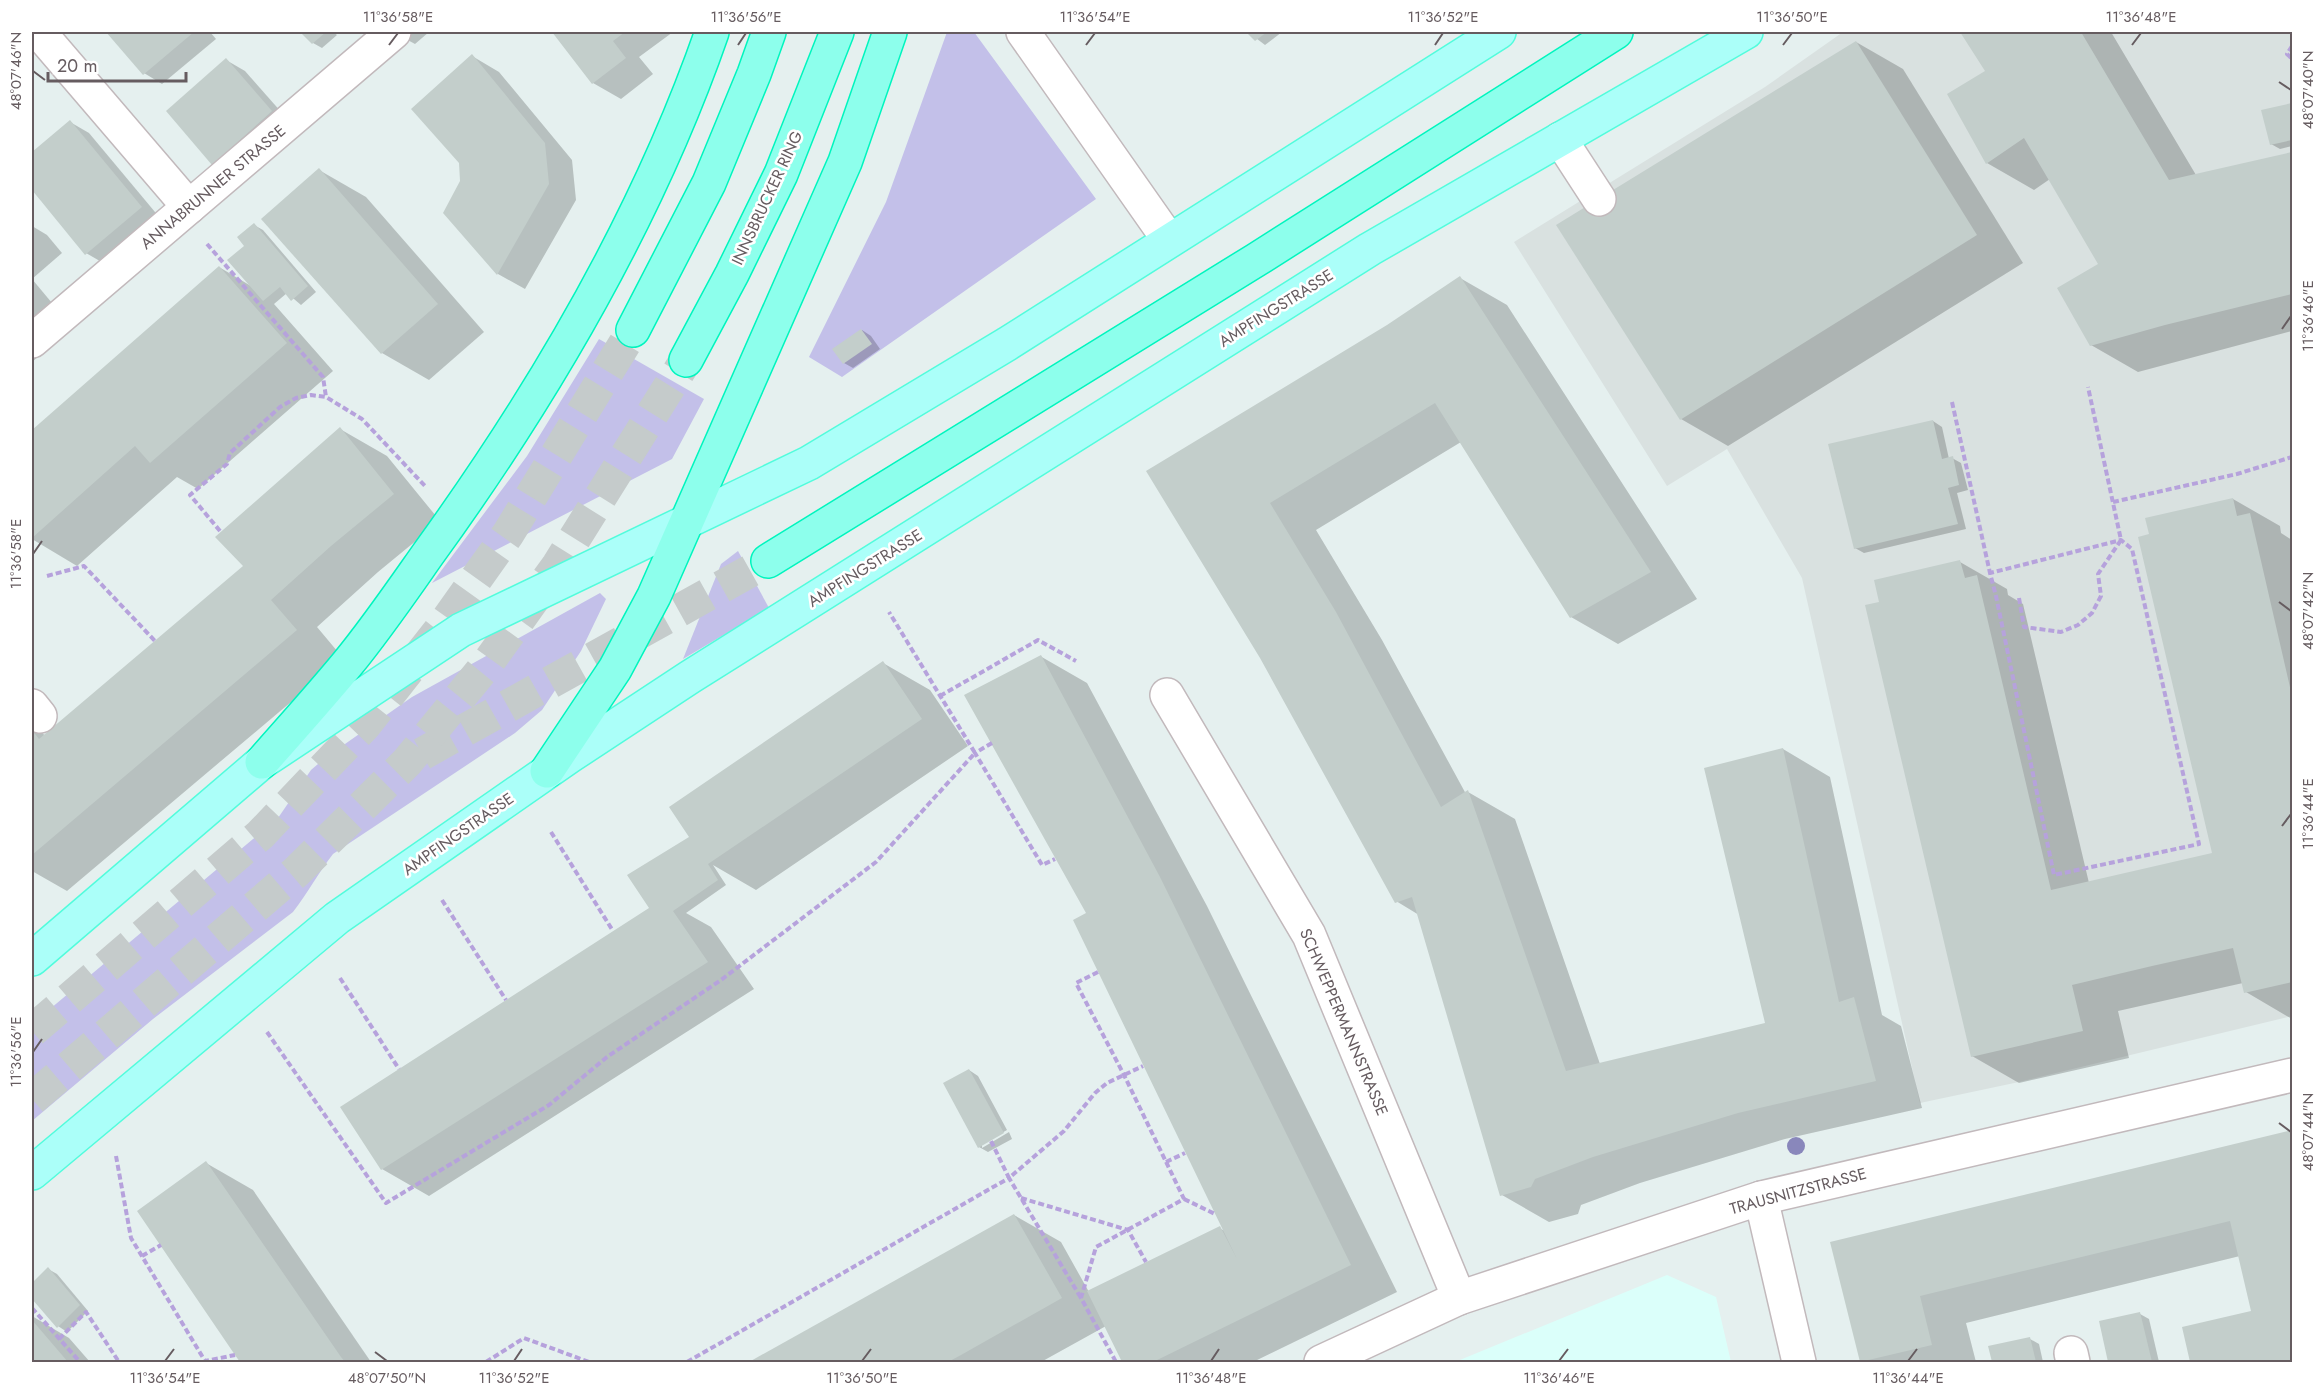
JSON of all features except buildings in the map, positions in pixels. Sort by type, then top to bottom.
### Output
[{"type":"highway","points":[[261,762],[349,662],[481,481],[590,304],[643,198],[698,73],[712,32]]},
{"type":"highway","points":[[633,330],[709,183],[769,32]]},
{"type":"highway","name":"INNSBRUCKER RING","points":[[686,360],[732,274],[781,174],[837,32]]},
{"type":"highway","points":[[547,771],[615,669],[654,596],[684,522],[845,162],[890,32]]},
{"type":"highway","points":[[768,561],[1256,260],[1616,32]]},
{"type":"main road","points":[[32,959],[261,762],[461,630],[809,463],[1007,344],[1499,32]]},
{"type":"main road","name":"AMPFINGSTRASSE","points":[[32,1173],[337,918],[547,771],[690,677],[1370,249],[1746,32]]},
{"type":"street","points":[[39,32],[185,211]]},
{"type":"street","name":"ANNABRUNNER STRASSE","points":[[32,342],[394,32]]},
{"type":"street","points":[[1023,32],[1169,240]]},
{"type":"street","points":[[1560,139],[1599,199]]},
{"type":"street","name":"SCHWEPPERMANNSTRASSE","points":[[1167,695],[1309,935],[1459,1299]]},
{"type":"street","name":"TRAUSNITZSTRASSE","points":[[1321,1362],[1459,1299],[1761,1198],[2292,1075]]},
{"type":"street","points":[[1761,1198],[1799,1362]]},
{"type":"path","points":[[2292,46],[2287,54],[2292,59]]},
{"type":"path","points":[[185,211],[323,377],[326,397]]},
{"type":"path","points":[[1952,402],[2054,875],[2199,844],[2132,549],[2121,540],[2088,387]]},
{"type":"path","points":[[220,531],[190,495],[227,464],[230,453],[280,407],[297,398],[311,395],[326,397],[362,419],[432,494]]},
{"type":"path","points":[[2113,502],[2237,474],[2292,457]]},
{"type":"path","points":[[1990,573],[2121,540]]},
{"type":"path","points":[[2019,598],[2024,627],[2061,632],[2078,625],[2092,613],[2101,596],[2098,574],[2121,540]]},
{"type":"path","points":[[47,576],[84,566],[155,641]]},
{"type":"path","points":[[889,612],[1042,865],[1055,858]]},
{"type":"path","points":[[940,696],[1038,640],[1076,661]]},
{"type":"path","points":[[267,1032],[386,1203],[549,1105],[607,1057],[721,980],[876,862],[975,753],[992,743]]},
{"type":"path","points":[[551,832],[613,931]]},
{"type":"path","points":[[442,900],[506,1000]]},
{"type":"path","points":[[1098,972],[1076,983],[1184,1199],[1215,1214]]},
{"type":"path","points":[[340,978],[399,1069]]},
{"type":"path","points":[[687,1362],[1010,1178],[1064,1131],[1095,1093],[1107,1083],[1143,1066]]},
{"type":"path","points":[[991,1141],[1021,1198],[1116,1362]]},
{"type":"path","points":[[1166,1162],[1185,1153]]},
{"type":"path","points":[[116,1154],[131,1238],[205,1361],[235,1355]]},
{"type":"path","points":[[1021,1198],[1128,1230],[1146,1262]]},
{"type":"path","points":[[1081,1298],[1096,1247],[1184,1199]]},
{"type":"path","points":[[142,1256],[161,1245]]},
{"type":"path","points":[[32,1308],[80,1362]]},
{"type":"path","points":[[59,1339],[86,1312],[119,1362]]},
{"type":"path","points":[[486,1362],[524,1338],[589,1362]]},
{"type":"shaded area","points":[[947,32],[974,32],[1096,199],[842,377],[809,357],[886,202]]},
{"type":"shaded area","points":[[1843,32],[2292,32],[2292,1016],[2019,1082],[1920,1103],[1802,578],[1727,449],[1667,486],[1514,242],[1765,87]]},
{"type":"shaded area","points":[[599,339],[704,399],[672,459],[432,583],[527,456]]},
{"type":"shaded area","points":[[738,551],[769,608],[683,659],[721,564]]},
{"type":"shaded area","points":[[600,593],[606,599],[581,651],[542,710],[515,733],[333,854],[293,912],[153,1019],[32,1121],[32,1024],[278,818],[311,770],[325,758],[412,697]]},
{"type":"shaded area","points":[[1667,1275],[1716,1297],[1731,1362],[1455,1362]]},
{"type":"tunnel","points":[[32,1031],[260,835],[365,725],[439,631],[508,534],[633,330]]},
{"type":"tunnel","points":[[32,1099],[296,872],[407,762],[487,664],[558,565],[686,360]]},
{"type":"tunnel","points":[[422,754],[768,561]]}]
